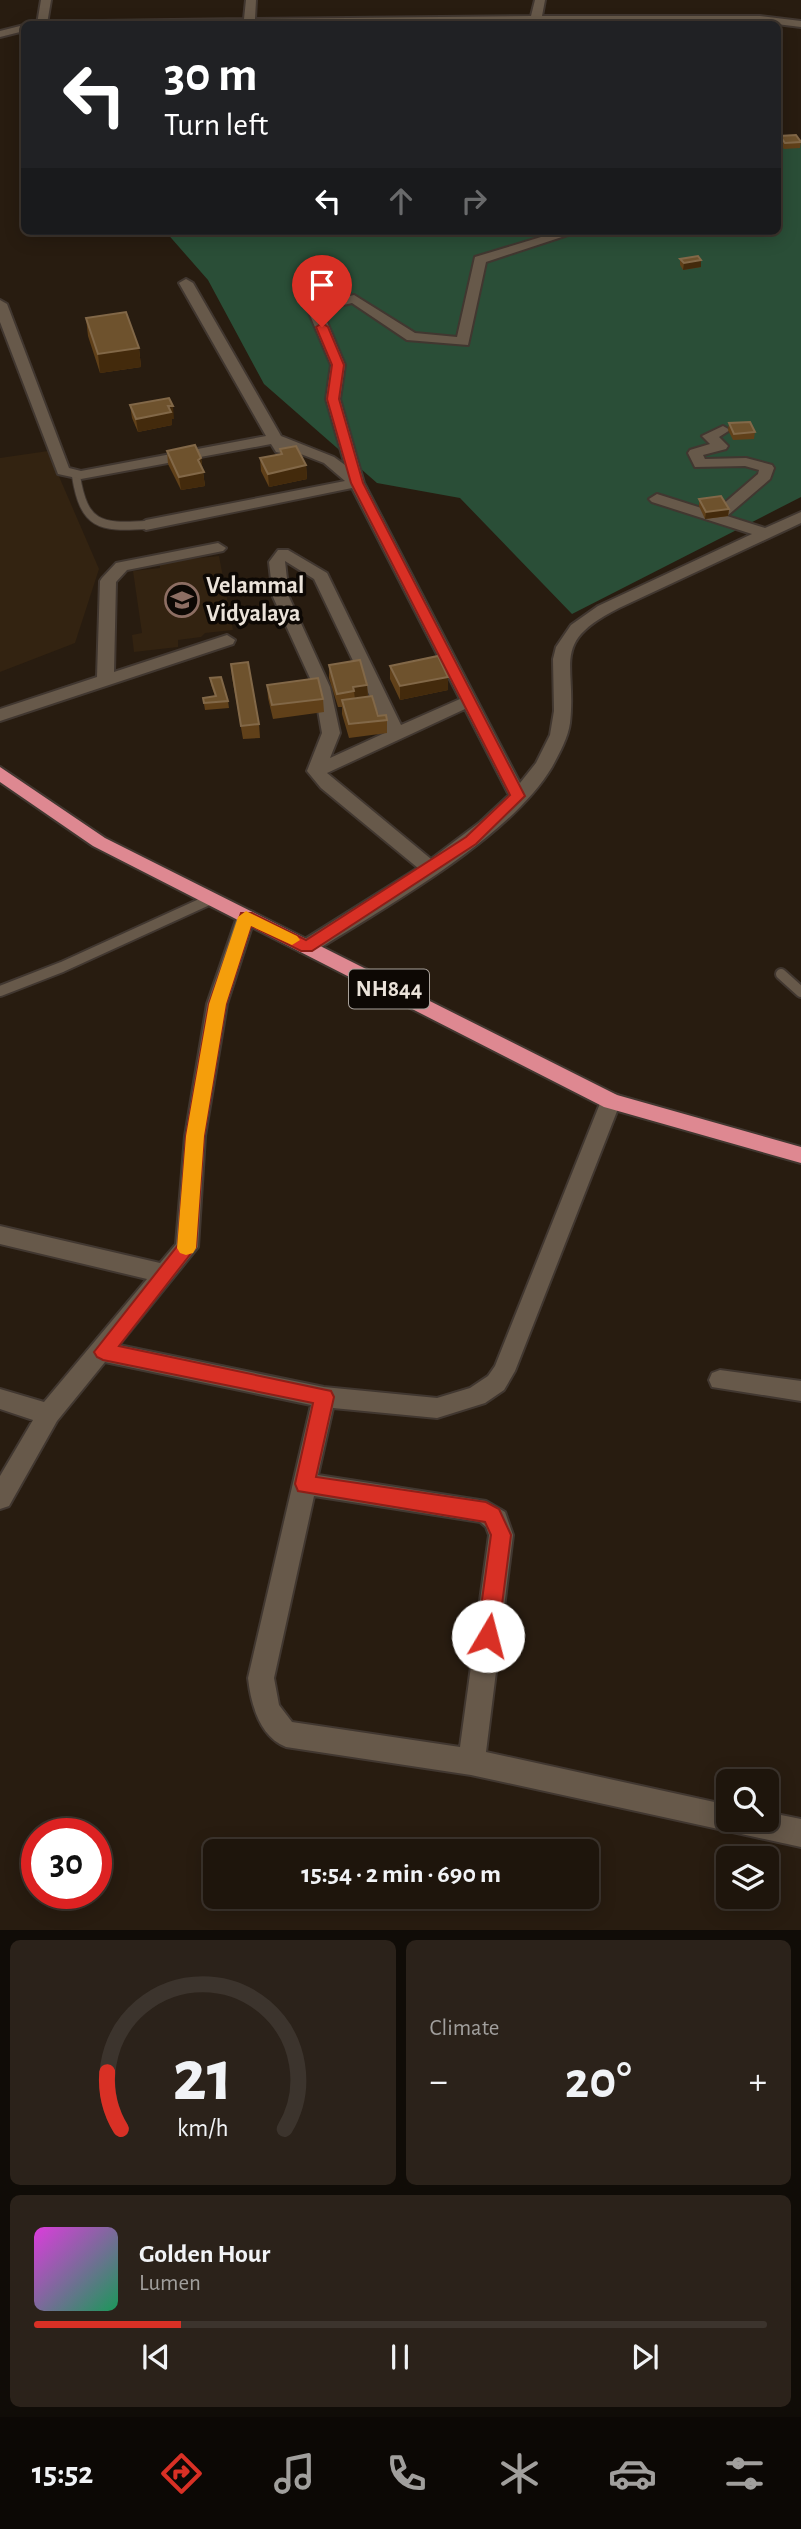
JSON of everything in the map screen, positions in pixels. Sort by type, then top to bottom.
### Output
[{"type":"highway","name":"NH844","points":[[0,773],[99,842],[611,1101],[801,1155]]},
{"type":"street","points":[[42,21],[46,0]]},
{"type":"street","points":[[249,21],[251,0]]},
{"type":"street","points":[[536,18],[540,0]]},
{"type":"street","points":[[321,21],[536,18],[776,21]]},
{"type":"street","points":[[781,22],[801,24]]},
{"type":"street","points":[[0,34],[21,29]]},
{"type":"street","points":[[518,796],[357,483],[333,399],[338,365],[314,307],[354,299],[412,337],[463,342],[480,260],[561,235]]},
{"type":"street","points":[[186,283],[286,455]]},
{"type":"street","points":[[0,304],[64,471],[76,475],[275,439],[329,460],[357,483]]},
{"type":"street","points":[[716,517],[765,476],[767,468],[746,462],[700,464],[695,453],[721,446],[709,436],[723,430]]},
{"type":"street","points":[[146,525],[357,483]]},
{"type":"street","points":[[657,499],[765,533]]},
{"type":"street","points":[[307,947],[471,840],[534,782],[559,733],[560,661],[569,636],[579,626],[604,610],[801,517]]},
{"type":"street","points":[[105,680],[108,581],[122,566],[218,548]]},
{"type":"street","points":[[316,771],[331,733],[322,687],[281,597],[277,562],[284,553],[321,576],[397,734]]},
{"type":"street","points":[[0,715],[227,640]]},
{"type":"street","points":[[316,771],[469,701]]},
{"type":"street","points":[[316,771],[327,784],[429,867]]},
{"type":"street","points":[[0,1499],[50,1414],[187,1247],[195,1136],[218,1004],[246,917]]},
{"type":"street","points":[[103,1352],[324,1397],[437,1408],[477,1396],[496,1383],[504,1371],[611,1101]]},
{"type":"street","points":[[0,1235],[165,1274]]},
{"type":"street","points":[[720,1380],[801,1391]]},
{"type":"street","points":[[324,1397],[261,1678],[264,1706],[272,1722],[286,1734],[471,1762],[716,1815]]},
{"type":"street","points":[[0,1399],[50,1414]]},
{"type":"street","points":[[304,1484],[486,1512],[496,1520],[501,1535],[471,1762]]},
{"type":"street","points":[[779,1828],[801,1833]]},
{"type":"lane","points":[[76,475],[79,499],[87,515],[100,525],[118,528],[146,525]]},
{"type":"lane","points":[[0,991],[62,967],[211,899]]},
{"type":"lane","points":[[780,974],[801,992]]},
{"type":"shaded area","points":[[48,451],[99,569],[75,643],[0,672],[0,458]]},
{"type":"shaded area","name":"Velammal Vidyalaya","points":[[219,556],[233,630],[178,640],[178,647],[134,652],[132,635],[142,633],[133,571],[160,568],[160,562]]},
{"type":"green space","points":[[781,138],[801,141],[801,497],[572,614],[460,498],[377,483],[264,384],[208,280],[169,235],[781,235]]},
{"type":"building","points":[[796,135],[801,142],[785,143],[781,136]]},
{"type":"building","points":[[698,256],[701,260],[684,263],[680,259]]},
{"type":"building","points":[[126,312],[139,348],[98,354],[86,318]]},
{"type":"building","points":[[169,398],[173,406],[168,406],[171,412],[136,419],[130,405]]},
{"type":"building","points":[[750,422],[755,432],[734,434],[729,423]]},
{"type":"building","points":[[195,445],[204,472],[179,477],[167,451]]},
{"type":"building","points":[[296,446],[306,465],[268,474],[260,458],[282,454],[280,449]]},
{"type":"building","points":[[721,496],[729,509],[706,512],[699,499]]},
{"type":"building","points":[[438,656],[448,677],[400,686],[390,666]]},
{"type":"building","points":[[360,660],[367,685],[353,687],[354,691],[337,694],[329,665]]},
{"type":"building","points":[[248,662],[259,724],[241,726],[231,664]]},
{"type":"building","points":[[221,677],[228,701],[204,703],[203,698],[216,696],[210,678]]},
{"type":"building","points":[[318,678],[323,699],[272,705],[267,685]]},
{"type":"building","points":[[372,696],[378,716],[386,715],[387,720],[349,724],[342,700]]},
{"type":"slow traffic","points":[[186,1248],[195,1136],[218,1004],[246,917],[292,940]]},
{"type":"place","name":"Velammal Vidyalaya","points":[[182,600]]},
{"type":"route","points":[[322,327],[338,365],[333,399],[357,483],[518,796],[471,840],[307,947],[246,917],[218,1004],[195,1136],[187,1247],[103,1352],[324,1397],[304,1484],[486,1512],[492,1516],[501,1535],[488,1636]]}]
